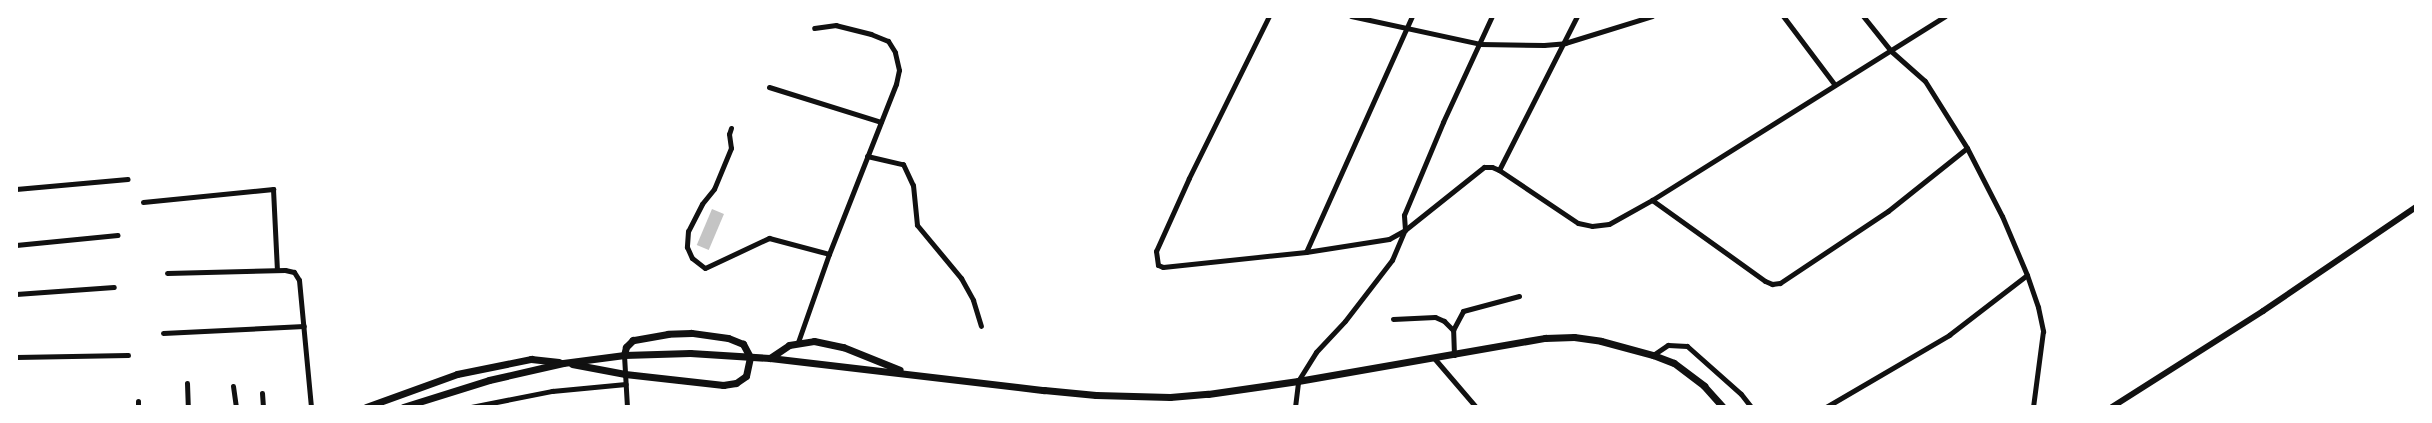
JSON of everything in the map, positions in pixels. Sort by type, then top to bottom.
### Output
[{"type":"main road","points":[[366,407],[457,374],[531,359],[625,374],[723,385],[736,383],[746,376],[750,357],[743,344],[728,338],[691,333],[668,334],[633,340],[626,347],[624,355]]},
{"type":"main road","points":[[403,407],[489,380],[563,363],[624,355],[690,353],[770,358],[1044,390],[1138,397],[1208,394],[1298,381],[1545,338],[1574,337],[1601,341],[1653,355],[1674,364],[1691,374],[1723,407]]},
{"type":"main road","points":[[770,358],[798,342],[828,342],[908,374]]},
{"type":"street","points":[[1269,16],[1189,178],[1156,252],[1158,265],[1171,268],[1306,252],[1389,239],[1405,230],[1474,174],[1484,168],[1492,167],[1556,211],[1578,223],[1592,226],[1609,224],[1652,200],[1945,16]]},
{"type":"street","points":[[1351,16],[1480,44],[1544,45],[1566,43],[1652,16]]},
{"type":"street","points":[[1306,252],[1412,16]]},
{"type":"street","points":[[1295,407],[1298,381],[1316,352],[1345,321],[1392,260],[1405,230],[1404,215],[1443,122],[1492,16]]},
{"type":"street","points":[[1499,170],[1566,43],[1577,16]]},
{"type":"street","points":[[1784,16],[1835,86]]},
{"type":"street","points":[[1863,16],[1892,51],[1925,81],[1967,148],[2002,216],[2027,275],[2038,307],[2043,331],[2033,407]]},
{"type":"street","points":[[798,342],[829,254],[896,84],[899,70],[895,52],[888,41],[871,34],[836,26],[814,28]]},
{"type":"street","points":[[769,87],[881,122]]},
{"type":"street","points":[[732,128],[729,134],[731,148],[714,190],[702,204],[688,231],[687,247],[692,258],[705,268],[769,238],[829,254]]},
{"type":"street","points":[[1652,200],[1766,281],[1772,284],[1780,283],[1888,212],[1967,148]]},
{"type":"street","points":[[867,156],[903,164],[913,185],[917,224],[962,278],[973,300],[981,326]]},
{"type":"street","points":[[16,189],[128,179]]},
{"type":"street","points":[[143,202],[273,189],[277,270]]},
{"type":"street","points":[[2112,407],[2263,311],[2416,207]]},
{"type":"street","points":[[16,245],[118,235]]},
{"type":"street","points":[[166,273],[277,270],[294,272],[299,280],[312,407]]},
{"type":"street","points":[[1826,407],[1949,335],[2027,275]]},
{"type":"street","points":[[16,294],[114,287]]},
{"type":"street","points":[[1454,355],[1453,330],[1463,311],[1519,296]]},
{"type":"street","points":[[1393,318],[1435,317],[1444,321],[1453,330]]},
{"type":"street","points":[[163,334],[304,326]]},
{"type":"street","points":[[1653,355],[1668,345],[1687,346],[1741,394],[1751,407]]},
{"type":"street","points":[[16,356],[128,355]]},
{"type":"street","points":[[624,355],[627,407]]},
{"type":"street","points":[[1434,358],[1476,407]]},
{"type":"street","points":[[187,383],[188,407]]},
{"type":"street","points":[[471,407],[552,391],[626,384]]},
{"type":"street","points":[[233,386],[236,407]]},
{"type":"street","points":[[262,393],[263,407]]},
{"type":"building","points":[[712,209],[724,214],[709,250],[697,245]]}]
